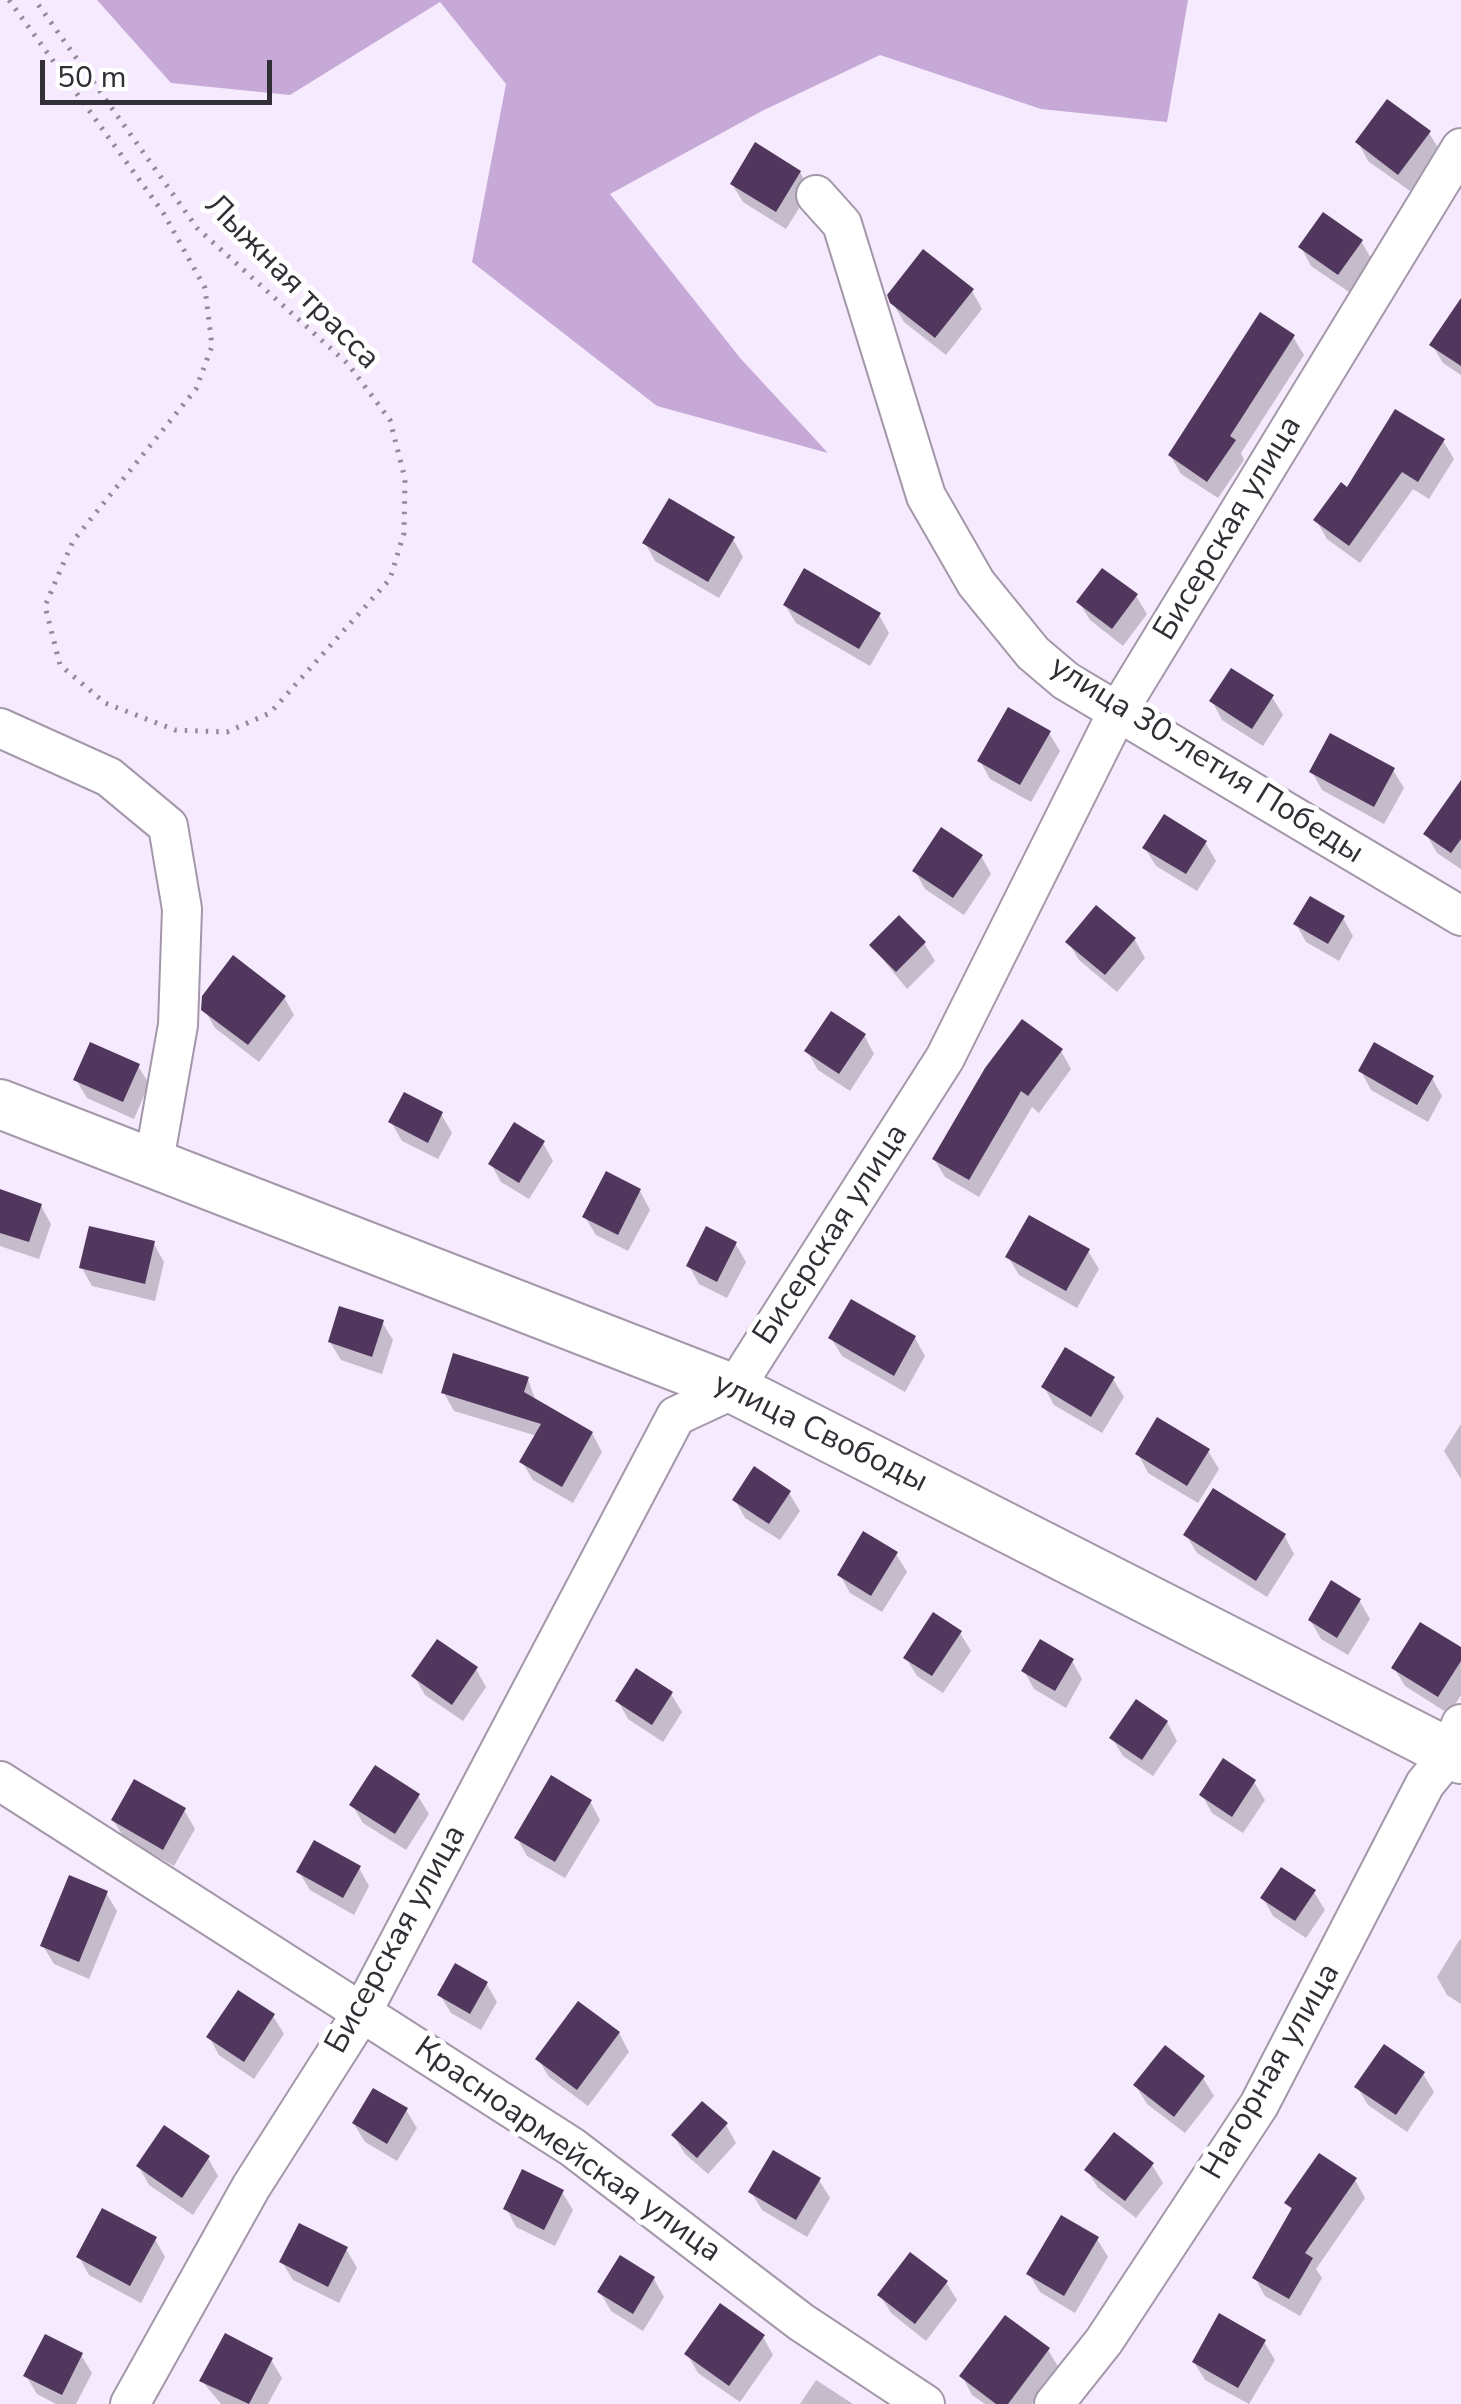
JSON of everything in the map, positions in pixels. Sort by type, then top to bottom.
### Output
[{"type":"street","name":"Бисерская улица","points":[[130,2404],[251,2187],[361,2014],[676,1416],[734,1388],[945,1058],[1118,712],[1461,148]]},
{"type":"street","name":"улица 30-летия Победы","points":[[816,195],[842,224],[926,496],[976,583],[1033,653],[1066,680],[1118,712],[1461,916]]},
{"type":"street","points":[[0,728],[109,777],[168,826],[182,910],[178,1026],[154,1161]]},
{"type":"street","name":"улица Свободы","points":[[0,1104],[734,1388],[1458,1745]]},
{"type":"street","name":"Нагорная улица","points":[[1054,2404],[1104,2341],[1259,2105],[1425,1784],[1458,1745]]},
{"type":"street","name":"Красноармейская улица","points":[[0,1781],[572,2147],[802,2322],[924,2404]]},
{"type":"path","name":"Лыжная трасса","points":[[8,0],[164,214],[206,288],[212,346],[196,390],[73,541],[45,606],[60,665],[105,703],[175,730],[227,732],[270,713],[390,579],[404,533],[405,479],[390,420],[348,364],[197,228],[34,0]]},
{"type":"shaded area","points":[[97,0],[1188,0],[1167,122],[1041,109],[880,55],[762,111],[610,194],[741,359],[828,453],[657,406],[472,262],[506,84],[440,2],[290,95],[171,83]]},
{"type":"building","points":[[1387,99],[1431,131],[1398,175],[1355,142]]},
{"type":"building","points":[[755,142],[801,171],[776,212],[730,184]]},
{"type":"building","points":[[1323,212],[1363,240],[1338,275],[1298,247]]},
{"type":"building","points":[[923,249],[974,289],[935,338],[890,303],[887,295]]},
{"type":"building","points":[[1461,298],[1461,366],[1429,345]]},
{"type":"building","points":[[1260,312],[1295,335],[1230,436],[1236,440],[1207,482],[1168,455]]},
{"type":"building","points":[[1395,409],[1445,439],[1418,482],[1402,472],[1349,546],[1313,520],[1341,482],[1347,487]]},
{"type":"building","points":[[669,498],[735,537],[708,582],[642,543]]},
{"type":"building","points":[[804,568],[881,613],[859,649],[783,605]]},
{"type":"building","points":[[1102,568],[1138,594],[1112,629],[1076,602]]},
{"type":"building","points":[[1231,668],[1274,695],[1252,729],[1209,701]]},
{"type":"building","points":[[1008,707],[1051,731],[1020,785],[977,761]]},
{"type":"building","points":[[1330,733],[1395,768],[1374,807],[1309,772]]},
{"type":"building","points":[[1461,780],[1461,839],[1451,853],[1423,834]]},
{"type":"building","points":[[1164,814],[1207,841],[1186,874],[1142,848]]},
{"type":"building","points":[[941,827],[983,855],[953,898],[912,871]]},
{"type":"building","points":[[1310,896],[1345,916],[1328,944],[1293,924]]},
{"type":"building","points":[[1096,905],[1136,938],[1105,975],[1065,942]]},
{"type":"building","points":[[899,915],[926,942],[896,972],[869,945]]},
{"type":"building","points":[[233,955],[286,996],[248,1045],[201,1010],[202,996]]},
{"type":"building","points":[[831,1011],[866,1034],[839,1074],[804,1051]]},
{"type":"building","points":[[1022,1019],[1063,1049],[1028,1096],[1021,1091],[969,1180],[932,1159],[985,1068]]},
{"type":"building","points":[[90,1042],[140,1064],[123,1102],[73,1080]]},
{"type":"building","points":[[1374,1042],[1434,1076],[1417,1105],[1358,1071]]},
{"type":"building","points":[[404,1092],[443,1112],[428,1143],[388,1122]]},
{"type":"building","points":[[514,1122],[545,1141],[519,1183],[488,1164]]},
{"type":"building","points":[[606,1171],[641,1189],[618,1235],[582,1217]]},
{"type":"building","points":[[0,1189],[42,1204],[29,1242],[0,1233]]},
{"type":"building","points":[[1029,1215],[1090,1249],[1066,1291],[1005,1257]]},
{"type":"building","points":[[89,1226],[155,1241],[145,1284],[79,1268]]},
{"type":"building","points":[[706,1226],[737,1242],[717,1282],[686,1266]]},
{"type":"building","points":[[851,1299],[916,1336],[894,1376],[828,1338]]},
{"type":"building","points":[[339,1306],[384,1320],[372,1357],[328,1342]]},
{"type":"building","points":[[1065,1347],[1115,1377],[1091,1417],[1041,1387]]},
{"type":"building","points":[[453,1353],[529,1377],[524,1392],[593,1432],[562,1487],[519,1462],[541,1424],[441,1393]]},
{"type":"building","points":[[1157,1417],[1210,1449],[1187,1486],[1135,1454]]},
{"type":"building","points":[[754,1466],[791,1491],[769,1524],[732,1500]]},
{"type":"building","points":[[1213,1488],[1286,1534],[1256,1581],[1183,1535]]},
{"type":"building","points":[[863,1531],[898,1552],[871,1596],[837,1575]]},
{"type":"building","points":[[1331,1580],[1361,1599],[1337,1638],[1308,1620]]},
{"type":"building","points":[[933,1612],[962,1631],[932,1676],[903,1658]]},
{"type":"building","points":[[1420,1622],[1461,1647],[1461,1661],[1438,1697],[1391,1668]]},
{"type":"building","points":[[437,1639],[478,1667],[452,1705],[411,1676]]},
{"type":"building","points":[[1040,1639],[1074,1659],[1055,1691],[1021,1671]]},
{"type":"building","points":[[636,1668],[673,1692],[652,1725],[615,1701]]},
{"type":"building","points":[[1136,1699],[1168,1721],[1142,1760],[1109,1738]]},
{"type":"building","points":[[1223,1758],[1256,1780],[1232,1817],[1199,1795]]},
{"type":"building","points":[[375,1765],[420,1794],[395,1834],[349,1805]]},
{"type":"building","points":[[551,1775],[592,1800],[555,1862],[514,1838]]},
{"type":"building","points":[[134,1779],[186,1808],[163,1850],[111,1820]]},
{"type":"building","points":[[314,1840],[361,1866],[343,1898],[296,1872]]},
{"type":"building","points":[[1281,1867],[1316,1890],[1295,1921],[1260,1898]]},
{"type":"building","points":[[69,1875],[108,1891],[79,1962],[40,1946]]},
{"type":"building","points":[[455,1963],[488,1982],[470,2014],[437,1995]]},
{"type":"building","points":[[238,1990],[275,2014],[244,2062],[206,2037]]},
{"type":"building","points":[[578,2001],[620,2032],[577,2090],[535,2059]]},
{"type":"building","points":[[1384,2044],[1425,2072],[1396,2115],[1354,2087]]},
{"type":"building","points":[[1165,2045],[1205,2076],[1174,2117],[1133,2085]]},
{"type":"building","points":[[373,2088],[408,2108],[387,2144],[352,2123]]},
{"type":"building","points":[[702,2101],[728,2123],[697,2158],[671,2135]]},
{"type":"building","points":[[164,2125],[210,2156],[182,2198],[136,2166]]},
{"type":"building","points":[[1114,2132],[1154,2163],[1125,2201],[1084,2170]]},
{"type":"building","points":[[773,2150],[821,2178],[796,2220],[748,2192]]},
{"type":"building","points":[[1319,2153],[1357,2178],[1305,2253],[1313,2258],[1289,2299],[1252,2278],[1292,2208],[1284,2203]]},
{"type":"building","points":[[522,2169],[564,2190],[544,2230],[503,2209]]},
{"type":"building","points":[[102,2208],[157,2237],[130,2286],[76,2257]]},
{"type":"building","points":[[1061,2215],[1099,2237],[1064,2296],[1026,2274]]},
{"type":"building","points":[[299,2223],[348,2247],[328,2287],[279,2262]]},
{"type":"building","points":[[910,2252],[948,2281],[915,2324],[877,2295]]},
{"type":"building","points":[[620,2255],[655,2277],[633,2314],[597,2292]]},
{"type":"building","points":[[720,2303],[765,2335],[729,2386],[684,2354]]},
{"type":"building","points":[[1219,2313],[1266,2340],[1238,2388],[1192,2362]]},
{"type":"building","points":[[1005,2315],[1050,2348],[1008,2404],[996,2404],[959,2376]]},
{"type":"building","points":[[225,2333],[273,2358],[249,2404],[199,2381]]},
{"type":"building","points":[[45,2334],[83,2353],[62,2395],[23,2376]]}]
